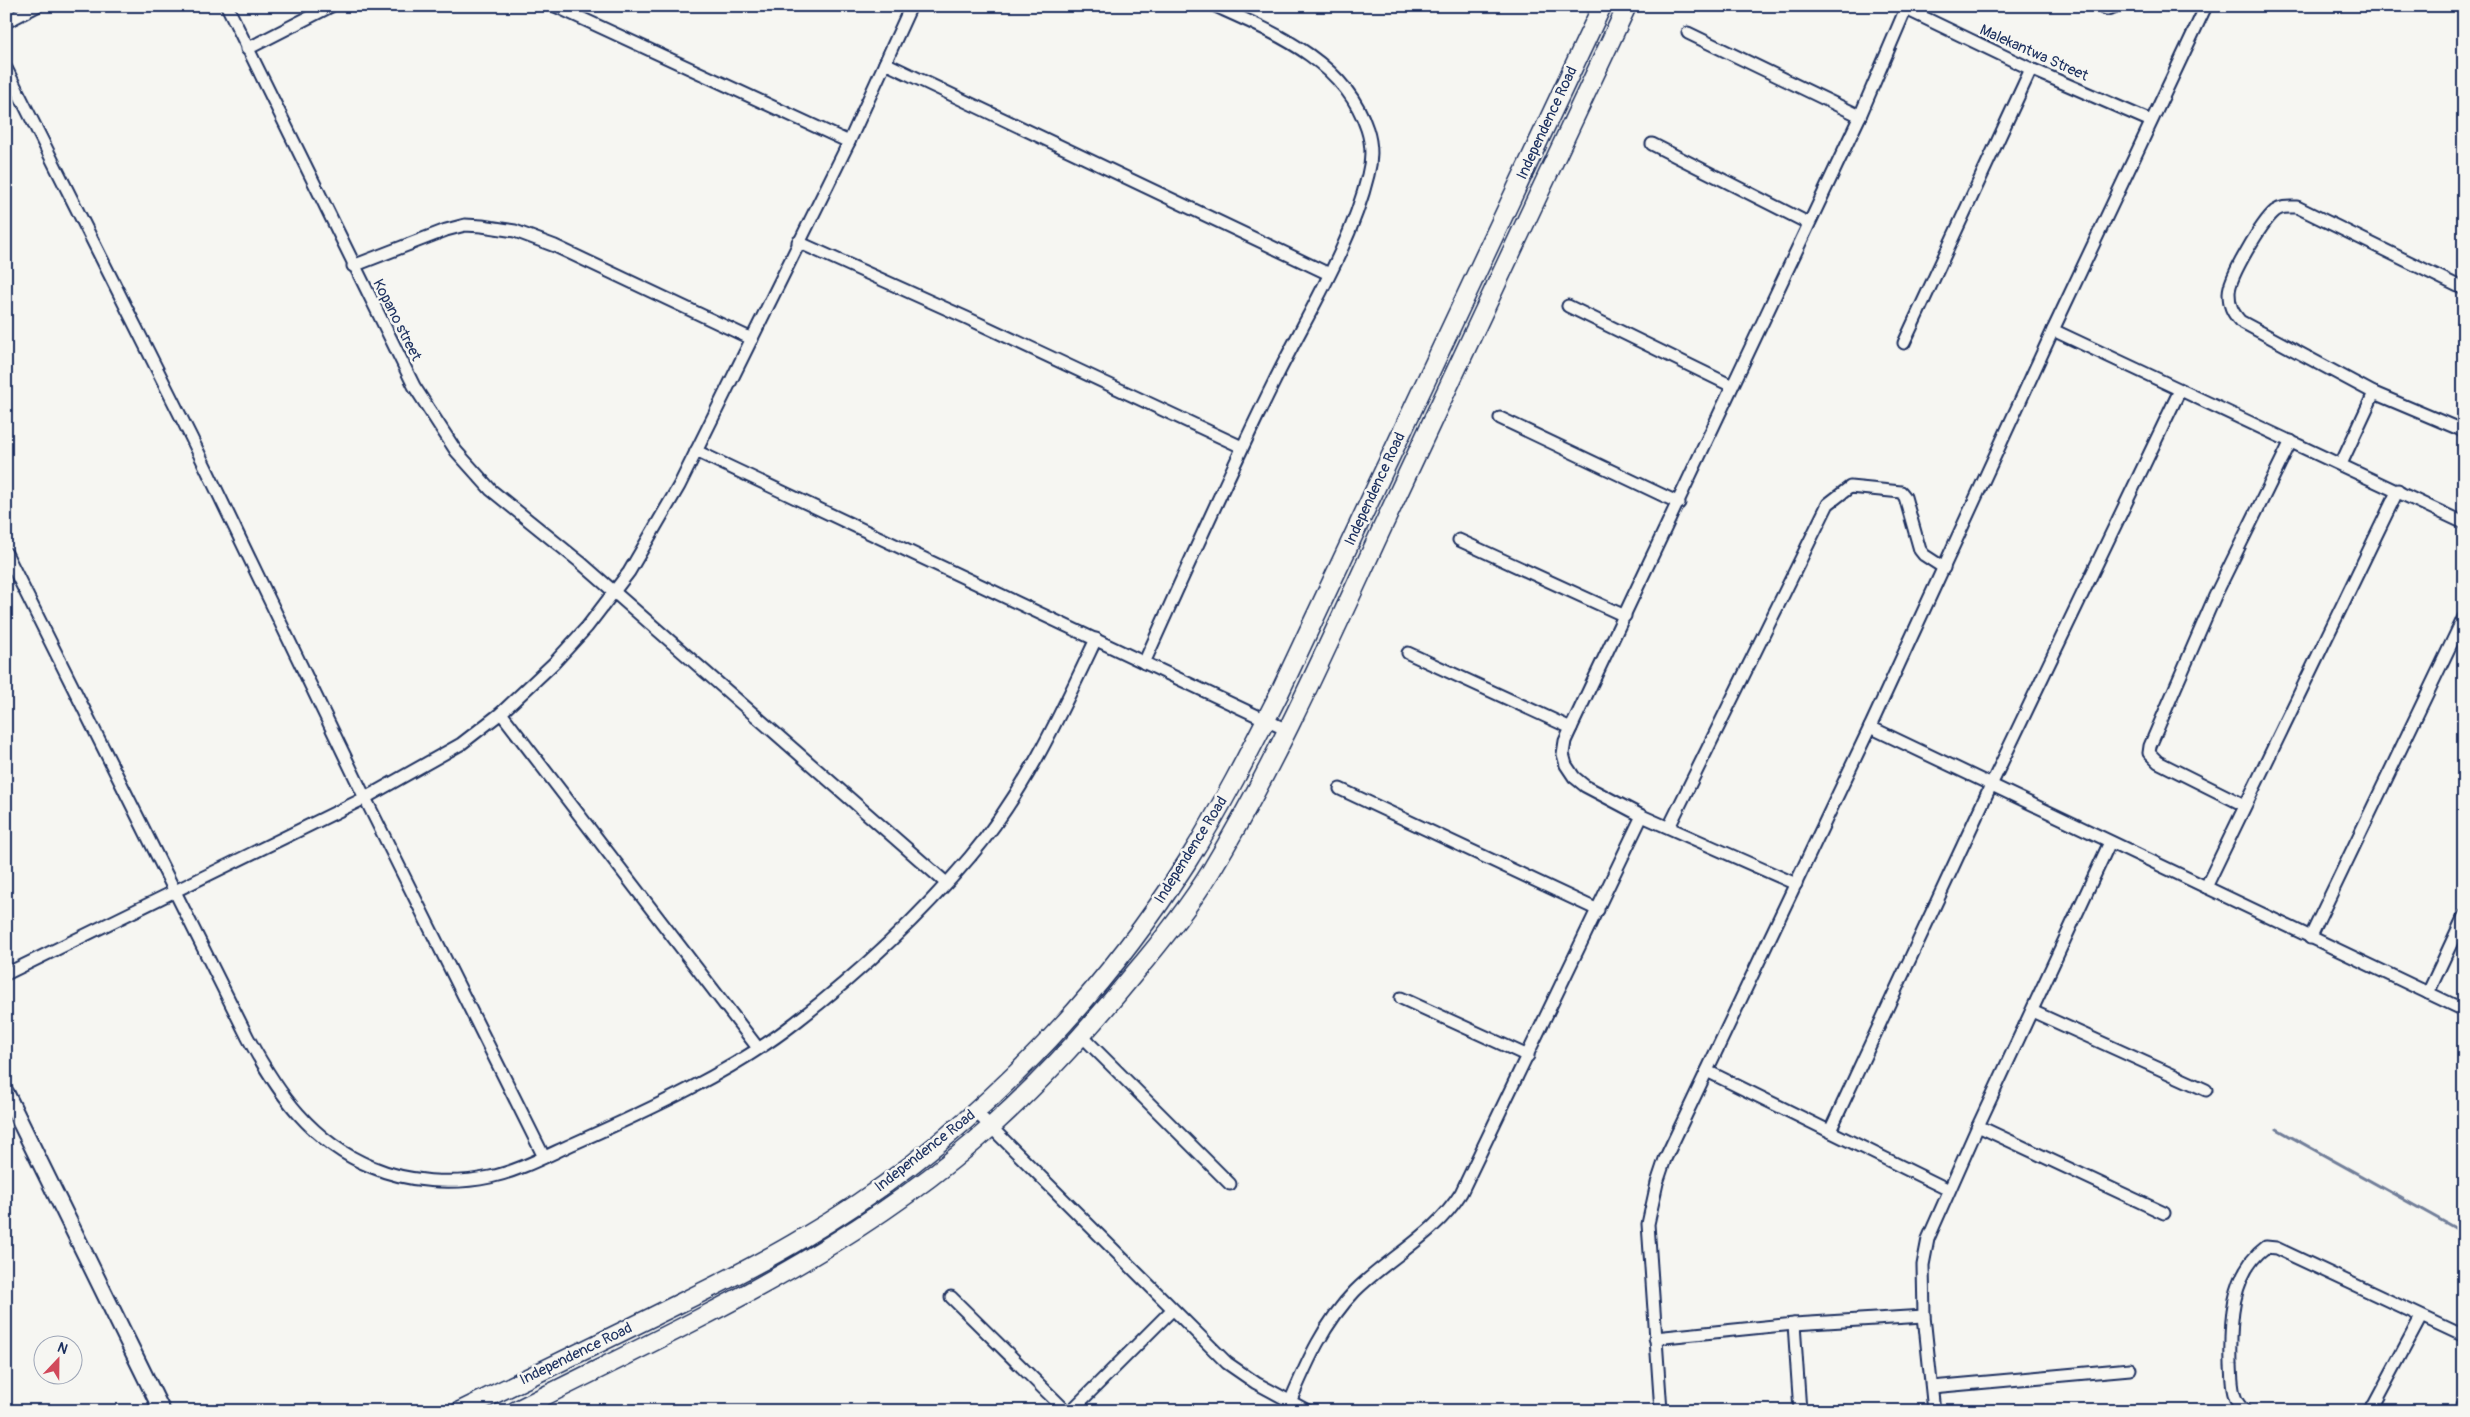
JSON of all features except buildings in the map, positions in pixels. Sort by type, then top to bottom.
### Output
[{"type":"main road","name":"Independence Road","points":[[460,1411],[695,1295],[802,1239],[916,1162],[976,1112],[1039,1050],[1086,997],[1152,914],[1192,853],[1265,720],[1602,6]]},
{"type":"main road","name":"Independence Road","points":[[515,1411],[704,1316],[810,1258],[874,1218],[924,1182],[991,1128],[1056,1065],[1174,926],[1210,873],[1287,730],[1627,6]]},
{"type":"street","points":[[6,22],[37,6]]},
{"type":"street","name":"Kopano street","points":[[227,6],[246,49],[414,386],[456,451],[491,490],[580,562],[614,594],[945,882]]},
{"type":"street","points":[[246,49],[331,6]]},
{"type":"street","points":[[555,6],[849,142]]},
{"type":"street","points":[[6,974],[365,798],[436,760],[501,713],[554,663],[614,594],[654,533],[849,142],[911,6]]},
{"type":"street","points":[[1144,662],[1242,448],[1352,224],[1368,175],[1371,154],[1367,128],[1354,100],[1328,69],[1295,44],[1216,6]]},
{"type":"street","points":[[2101,6],[2107,9],[2117,6]]},
{"type":"street","points":[[1661,1411],[1648,1241],[1650,1210],[1665,1159],[1870,727],[2053,330],[2206,6]]},
{"type":"street","points":[[1796,884],[1642,816],[1585,786],[1574,777],[1566,765],[1563,754],[1565,742],[1571,728],[1679,503],[1808,223],[1860,116],[1906,8]]},
{"type":"street","name":"Malekantwa Street","points":[[1906,8],[2031,69],[2151,121]]},
{"type":"street","points":[[1688,33],[1860,116]]},
{"type":"street","points":[[885,63],[1329,274]]},
{"type":"street","points":[[6,68],[191,437],[365,798],[544,1157]]},
{"type":"street","points":[[1904,342],[2031,69]]},
{"type":"street","points":[[1652,144],[1808,223]]},
{"type":"street","points":[[2464,289],[2297,207],[2284,206],[2274,212],[2257,233],[2233,278],[2229,291],[2232,312],[2240,321],[2374,393],[2464,430]]},
{"type":"street","points":[[353,266],[446,230],[465,225],[515,231],[555,246],[752,339]]},
{"type":"street","points":[[798,242],[967,318],[1242,448]]},
{"type":"street","points":[[1568,306],[1732,386]]},
{"type":"street","points":[[2053,330],[2398,490],[2464,523]]},
{"type":"street","points":[[1830,1131],[1991,786],[2180,390]]},
{"type":"street","points":[[2341,464],[2374,393]]},
{"type":"street","points":[[1500,418],[1679,503]]},
{"type":"street","points":[[2244,806],[2158,762],[2149,753],[2170,698],[2208,613],[2291,441]]},
{"type":"street","points":[[696,451],[1287,730]]},
{"type":"street","points":[[1669,827],[1828,504],[1850,486],[1901,492],[1905,497],[1920,550],[1924,555],[1944,568]]},
{"type":"street","points":[[2206,887],[2398,490]]},
{"type":"street","points":[[1459,540],[1625,616]]},
{"type":"street","points":[[6,553],[174,892],[262,1063],[285,1100],[305,1123],[327,1143],[374,1168],[401,1176],[446,1181],[494,1176],[544,1157],[625,1121],[710,1077],[795,1023],[890,942],[918,915],[945,882],[970,858],[1024,781],[1050,735],[1096,640]]},
{"type":"street","points":[[2310,938],[2464,617]]},
{"type":"street","points":[[1408,653],[1571,728]]},
{"type":"street","points":[[501,713],[758,1048]]},
{"type":"street","points":[[1870,727],[2464,1010]]},
{"type":"street","points":[[1340,790],[1598,910]]},
{"type":"street","points":[[1290,1402],[1304,1366],[1337,1311],[1375,1273],[1429,1230],[1456,1201],[1469,1180],[1642,816]]},
{"type":"street","points":[[1934,1411],[1924,1316],[1923,1265],[1928,1239],[1978,1126],[2110,842]]},
{"type":"street","points":[[2428,993],[2464,916]]},
{"type":"street","points":[[1401,998],[1528,1056]]},
{"type":"street","points":[[2032,1011],[2206,1090]]},
{"type":"street","points":[[1082,1036],[1230,1184]]},
{"type":"street","points":[[1707,1071],[1949,1190]]},
{"type":"street","points":[[6,1093],[162,1411]]},
{"type":"street","points":[[976,1112],[1227,1363],[1256,1383],[1308,1411]]},
{"type":"street","points":[[1978,1126],[2164,1213]]},
{"type":"street","points":[[2245,1411],[2237,1404],[2232,1383],[2230,1324],[2234,1304],[2242,1281],[2256,1254],[2266,1247],[2276,1248],[2464,1336]]},
{"type":"street","points":[[951,1297],[1066,1411]]},
{"type":"street","points":[[1071,1411],[1172,1310]]},
{"type":"street","points":[[1655,1338],[1794,1324],[1924,1316]]},
{"type":"street","points":[[2368,1411],[2379,1396],[2421,1317]]},
{"type":"street","points":[[1794,1324],[1800,1411]]},
{"type":"street","points":[[1932,1387],[2130,1369]]},
{"type":"street","points":[[2460,1411],[2464,1403]]},
{"type":"waterway","points":[[2277,1129],[2464,1233]]}]
